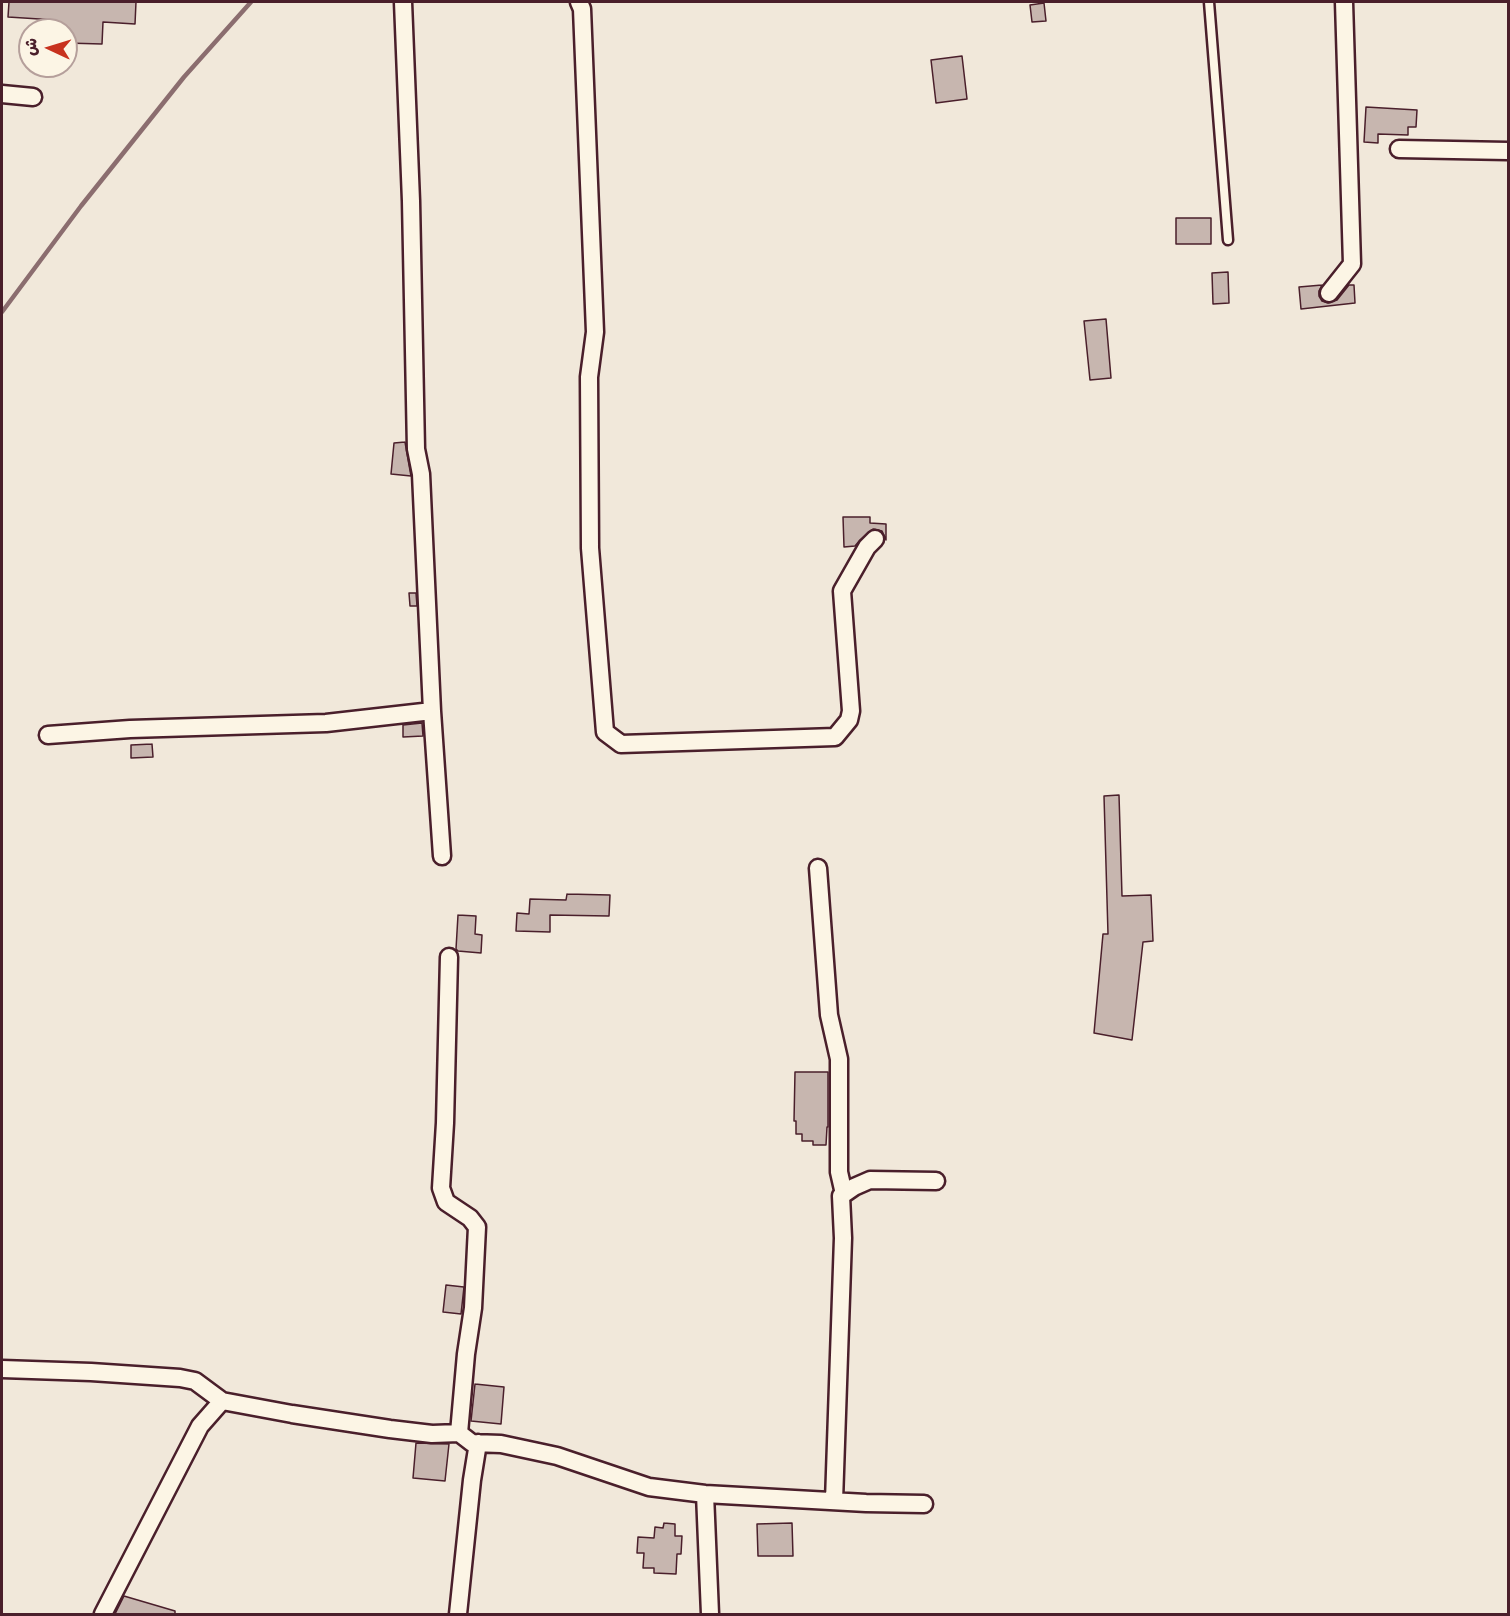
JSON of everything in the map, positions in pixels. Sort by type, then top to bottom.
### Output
[{"type":"street","points":[[403,2],[411,201],[416,449],[421,474],[432,711],[442,856]]},
{"type":"street","points":[[579,2],[582,9],[595,332],[589,377],[590,548],[605,732],[621,744],[835,737],[849,720],[851,711],[842,591],[867,547],[875,539]]},
{"type":"street","points":[[1329,293],[1352,264],[1344,2]]},
{"type":"street","points":[[2,94],[33,98]]},
{"type":"street","points":[[1399,149],[1509,151]]},
{"type":"street","points":[[48,735],[130,729],[326,723],[432,711]]},
{"type":"street","points":[[818,868],[829,1015],[839,1059],[839,1172],[844,1194]]},
{"type":"street","points":[[449,957],[441,1188],[446,1202],[470,1218],[477,1227],[473,1308],[466,1354],[459,1433]]},
{"type":"street","points":[[834,1502],[843,1238],[841,1196],[870,1180],[936,1181]]},
{"type":"street","points":[[2,1369],[91,1372],[195,1380],[222,1401],[390,1429],[432,1434],[459,1433],[472,1443],[501,1444],[557,1456],[649,1487],[705,1494],[834,1502],[924,1504]]},
{"type":"street","points":[[103,1614],[200,1426],[222,1401]]},
{"type":"street","points":[[458,1614],[478,1443]]},
{"type":"street","points":[[705,1494],[711,1614]]},
{"type":"lane","points":[[1209,2],[1228,240]]},
{"type":"building","points":[[9,2],[136,2],[135,24],[103,22],[102,44],[78,43],[78,18],[8,17]]},
{"type":"building","points":[[1044,3],[1046,21],[1032,22],[1030,5]]},
{"type":"building","points":[[962,56],[967,99],[936,103],[931,60]]},
{"type":"building","points":[[1366,107],[1417,110],[1416,127],[1408,127],[1408,135],[1378,134],[1378,143],[1364,142]]},
{"type":"building","points":[[1176,218],[1211,218],[1211,244],[1176,244]]},
{"type":"building","points":[[1228,272],[1229,303],[1213,304],[1212,273]]},
{"type":"building","points":[[1322,285],[1319,296],[1322,301],[1328,303],[1337,300],[1349,285],[1354,285],[1355,303],[1301,309],[1299,287]]},
{"type":"building","points":[[1106,319],[1111,378],[1090,380],[1084,321]]},
{"type":"building","points":[[405,442],[411,476],[391,474],[394,443]]},
{"type":"building","points":[[843,517],[870,517],[870,523],[886,524],[886,540],[882,531],[873,529],[855,546],[844,547]]},
{"type":"building","points":[[409,593],[416,593],[417,606],[410,606]]},
{"type":"building","points":[[422,723],[423,736],[403,737],[403,725]]},
{"type":"building","points":[[152,744],[153,757],[131,758],[131,745]]},
{"type":"building","points":[[1119,795],[1122,896],[1151,895],[1153,941],[1143,942],[1132,1040],[1094,1033],[1103,934],[1108,934],[1104,796]]},
{"type":"building","points":[[567,894],[610,895],[609,916],[550,915],[550,932],[516,931],[517,913],[529,914],[530,899],[566,900]]},
{"type":"building","points":[[458,915],[476,916],[475,934],[482,935],[481,953],[456,949]]},
{"type":"building","points":[[795,1072],[828,1072],[826,1145],[813,1145],[813,1141],[802,1141],[802,1134],[796,1134]]},
{"type":"building","points":[[446,1285],[464,1287],[461,1314],[443,1312]]},
{"type":"building","points":[[475,1384],[504,1387],[501,1424],[471,1421]]},
{"type":"building","points":[[416,1443],[449,1444],[445,1481],[413,1478]]},
{"type":"building","points":[[664,1523],[675,1524],[675,1536],[682,1536],[681,1554],[677,1554],[676,1574],[654,1573],[654,1568],[643,1568],[644,1553],[637,1553],[638,1537],[654,1538],[655,1527],[663,1528]]},
{"type":"building","points":[[792,1523],[793,1556],[758,1556],[757,1524]]},
{"type":"building","points":[[124,1596],[175,1611],[175,1614],[115,1614]]},
{"type":"waterway","points":[[2,312],[81,206],[184,77],[251,2]]}]
